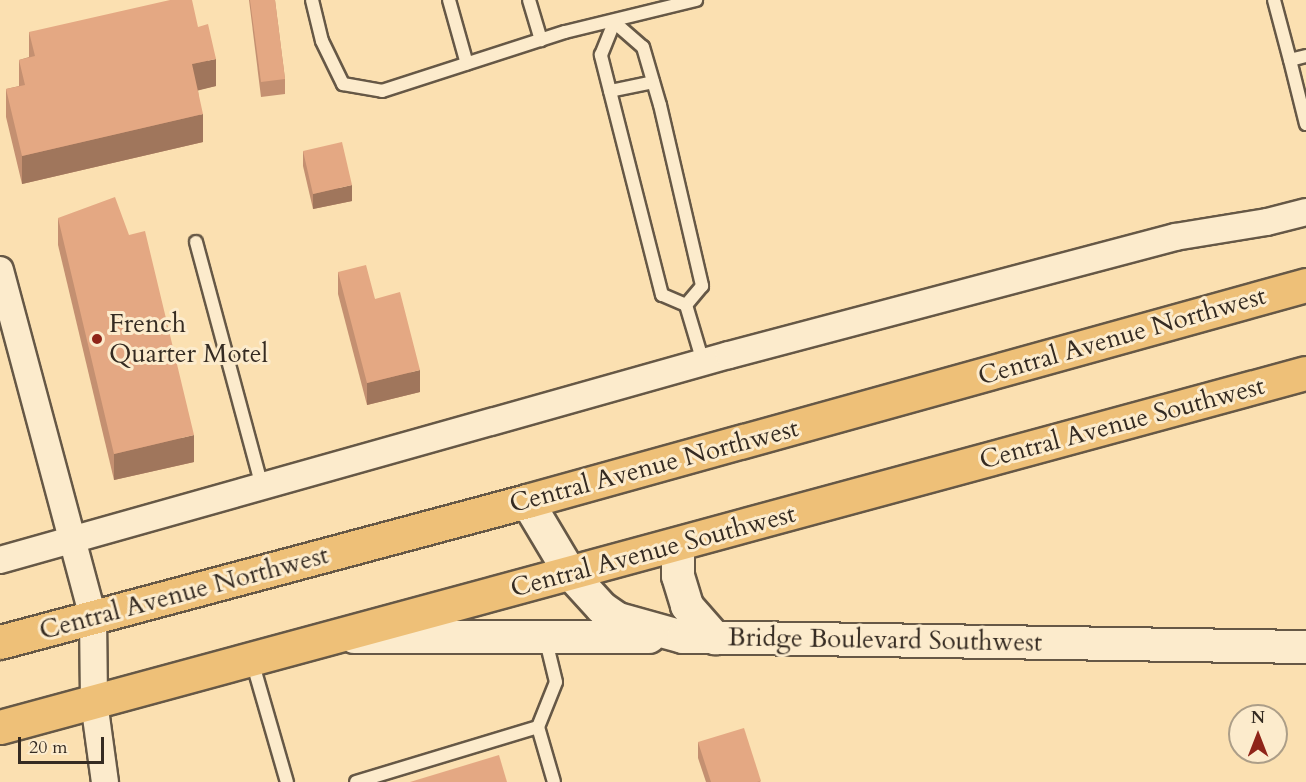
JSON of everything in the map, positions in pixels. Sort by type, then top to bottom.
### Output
[{"type":"main road","name":"Central Avenue Northwest","points":[[0,642],[527,501],[1306,285]]},
{"type":"main road","name":"Central Avenue Southwest","points":[[0,727],[1306,373]]},
{"type":"street","points":[[0,560],[703,362],[1175,237],[1267,222],[1306,212]]},
{"type":"street","points":[[0,270],[93,617],[94,702],[105,782]]},
{"type":"street","name":"Bridge Boulevard Southwest","points":[[527,501],[570,573],[602,608],[618,619],[683,637],[1306,647]]},
{"type":"street","points":[[678,544],[678,576],[687,606],[715,638]]},
{"type":"street","points":[[336,637],[683,637]]},
{"type":"lane","points":[[312,0],[322,41],[343,84],[382,91],[541,40],[696,0]]},
{"type":"lane","points":[[449,0],[466,64]]},
{"type":"lane","points":[[529,0],[541,40]]},
{"type":"lane","points":[[1274,0],[1306,124]]},
{"type":"lane","points":[[614,22],[643,47],[653,82],[702,286],[686,305]]},
{"type":"lane","points":[[614,22],[600,55],[662,295],[686,305]]},
{"type":"lane","points":[[1290,60],[1306,56]]},
{"type":"lane","points":[[610,91],[653,82]]},
{"type":"lane","points":[[196,242],[262,487]]},
{"type":"lane","points":[[686,305],[703,362]]},
{"type":"lane","points":[[545,637],[556,682],[538,727],[554,782]]},
{"type":"lane","points":[[252,660],[287,782]]},
{"type":"lane","points":[[356,782],[538,727]]},
{"type":"building","points":[[170,0],[192,0],[198,27],[208,24],[216,59],[192,64],[203,114],[22,156],[6,89],[25,85],[19,60],[35,56],[29,32]]},
{"type":"building","points":[[250,0],[275,0],[285,79],[261,82]]},
{"type":"building","points":[[342,142],[352,185],[313,194],[303,151]]},
{"type":"building","name":"French Quarter Motel","points":[[115,197],[129,235],[145,231],[194,435],[114,454],[58,218]]},
{"type":"building","points":[[366,265],[375,299],[400,292],[420,370],[367,383],[338,272]]},
{"type":"building","points":[[744,728],[761,781],[711,782],[698,742]]},
{"type":"building","points":[[499,755],[507,782],[410,782]]},
{"type":"place","name":"French Quarter Motel","points":[[97,339]]}]
